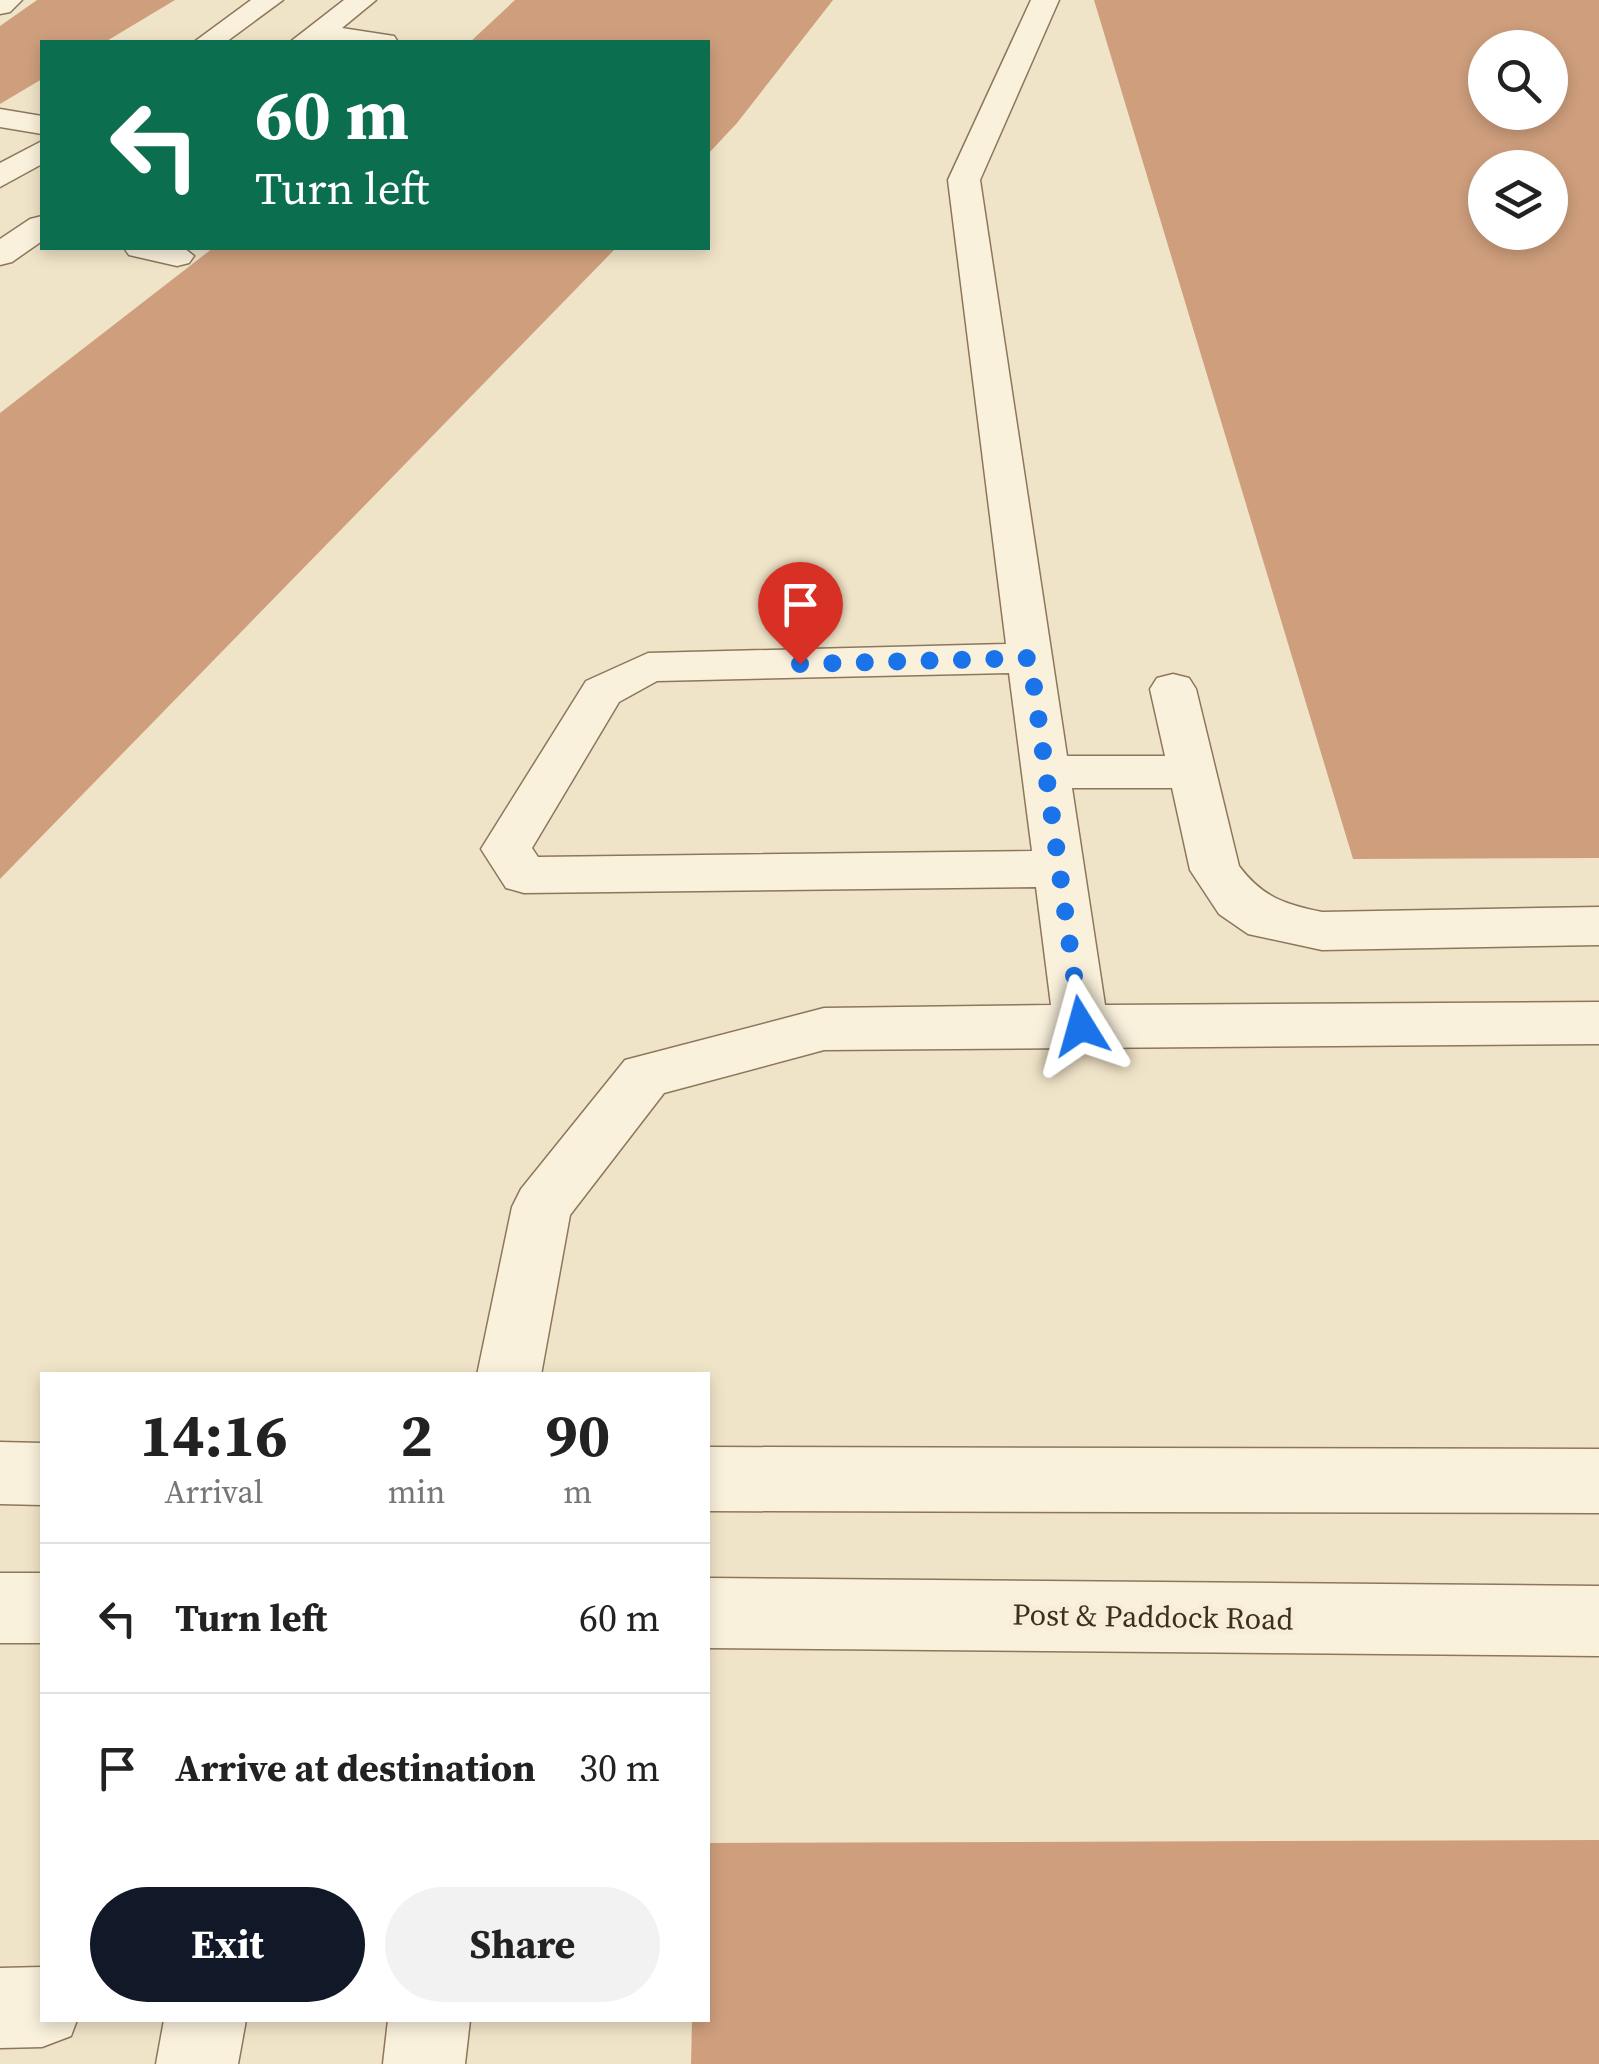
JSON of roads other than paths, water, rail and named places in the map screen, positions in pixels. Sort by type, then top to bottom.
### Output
[{"type":"street","points":[[0,6],[8,0]]},
{"type":"street","points":[[211,40],[270,0]]},
{"type":"street","points":[[310,38],[362,0]]},
{"type":"street","points":[[1044,0],[964,180],[1081,1026]]},
{"type":"street","points":[[310,38],[347,40]]},
{"type":"street","points":[[0,118],[40,125]]},
{"type":"street","points":[[0,178],[40,151]]},
{"type":"street","points":[[0,255],[40,227]]},
{"type":"street","points":[[150,250],[177,256]]},
{"type":"street","points":[[1030,658],[648,667],[602,692],[506,849],[524,875],[1059,869]]},
{"type":"street","points":[[1173,689],[1215,870],[1236,902],[1266,920],[1322,931],[1599,926]]},
{"type":"street","points":[[1046,772],[1193,772]]},
{"type":"street","points":[[511,1372],[542,1206],[645,1076],[824,1029],[1599,1023]]},
{"type":"street","points":[[0,1473],[40,1474]]},
{"type":"street","points":[[710,1479],[1599,1481]]},
{"type":"street","points":[[0,1608],[40,1608]]},
{"type":"street","name":"Post & Paddock Road","points":[[710,1613],[1599,1622]]},
{"type":"street","points":[[0,2008],[40,2007]]},
{"type":"street","points":[[197,2064],[206,2022]]},
{"type":"street","points":[[424,2064],[428,2022]]}]
